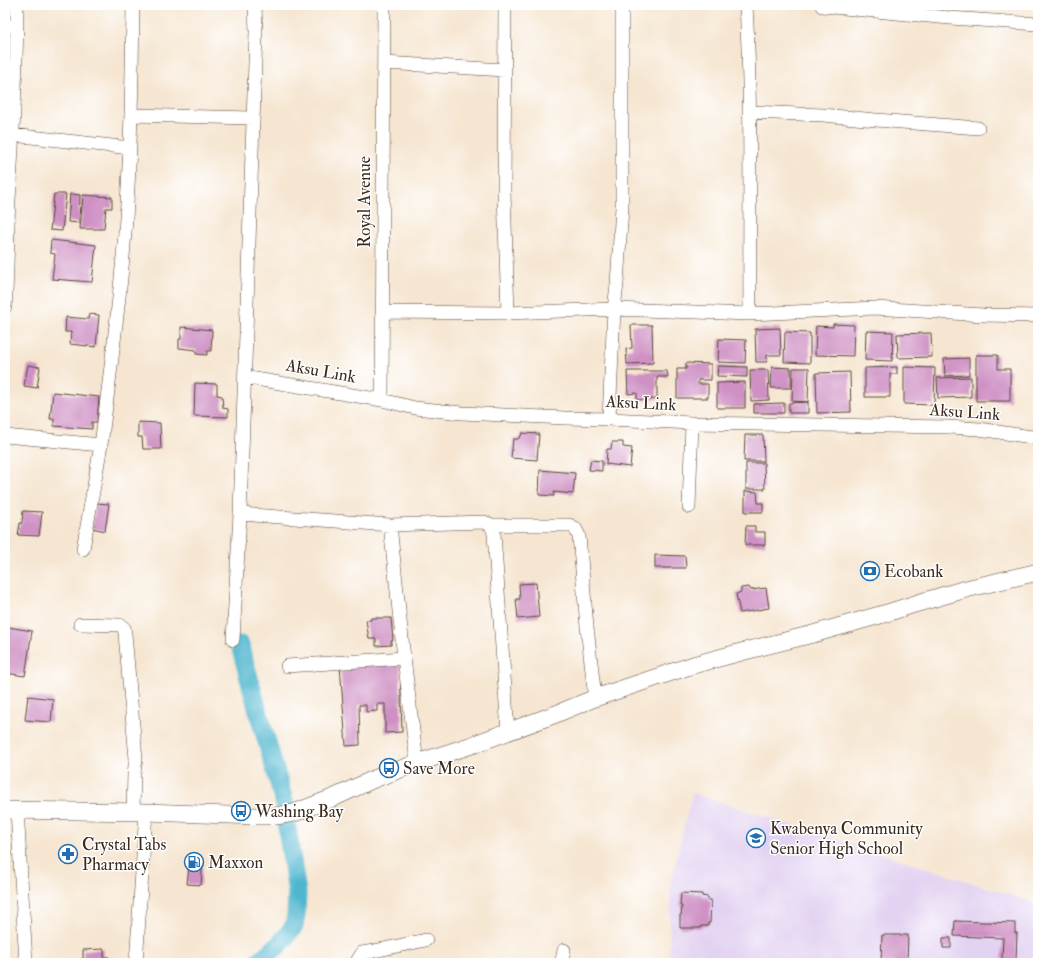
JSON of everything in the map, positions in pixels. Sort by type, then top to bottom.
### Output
[{"type":"main road","points":[[11,809],[256,816],[276,816],[294,813],[417,762],[472,745],[595,698],[693,665],[813,634],[966,589],[1038,572]]},
{"type":"street","points":[[5,307],[7,278],[7,203],[13,135],[11,26],[17,5]]},
{"type":"street","points":[[83,549],[101,445],[118,314],[132,115],[133,5]]},
{"type":"street","points":[[233,640],[240,514],[256,32],[255,5]]},
{"type":"street","name":"Royal Avenue","points":[[382,400],[384,5]]},
{"type":"street","points":[[505,5],[504,193],[508,313]]},
{"type":"street","points":[[609,419],[614,309],[622,207],[622,5]]},
{"type":"street","points":[[746,5],[749,50],[751,166],[749,223],[750,314]]},
{"type":"street","points":[[822,6],[950,18],[1038,24]]},
{"type":"street","points":[[384,64],[505,70]]},
{"type":"street","points":[[750,112],[823,115],[978,128]]},
{"type":"street","points":[[132,115],[252,118]]},
{"type":"street","points":[[13,135],[130,148]]},
{"type":"street","points":[[382,312],[508,313],[614,309],[750,314],[875,308],[983,315],[1038,316]]},
{"type":"street","name":"Aksu Link","points":[[244,377],[382,400],[415,408],[445,412],[692,423],[949,427],[979,429],[1038,438]]},
{"type":"street","points":[[689,507],[692,423]]},
{"type":"street","points":[[5,436],[101,445]]},
{"type":"street","points":[[240,514],[390,525],[484,522],[492,525],[569,525],[575,528],[579,536],[595,698]]},
{"type":"street","points":[[390,525],[417,762]]},
{"type":"street","points":[[492,525],[494,534],[508,732]]},
{"type":"street","points":[[80,624],[120,625],[124,628],[125,634],[136,759],[134,773],[140,812],[136,963]]},
{"type":"street","points":[[288,666],[404,658]]},
{"type":"street","points":[[11,809],[26,963]]},
{"type":"street","points":[[356,963],[362,953],[426,940]]},
{"type":"shaded area","name":"Kwabenya Community Senior High School","points":[[692,793],[1038,904],[1038,963],[669,963],[671,882]]},
{"type":"building","points":[[54,194],[66,194],[62,231],[50,230]]},
{"type":"building","points":[[70,194],[80,195],[79,223],[68,222]]},
{"type":"building","points":[[83,195],[112,197],[112,208],[106,208],[104,229],[80,229]]},
{"type":"building","points":[[51,240],[96,245],[92,282],[52,279],[55,254],[50,253]]},
{"type":"building","points":[[89,314],[99,315],[96,347],[70,344],[71,332],[65,332],[66,317],[88,319]]},
{"type":"building","points":[[833,324],[854,325],[853,356],[815,355],[816,326],[833,327]]},
{"type":"building","points":[[631,325],[652,325],[653,363],[627,364],[626,349],[632,348]]},
{"type":"building","points":[[181,327],[212,330],[211,351],[207,351],[207,355],[196,354],[196,350],[179,348]]},
{"type":"building","points":[[780,328],[781,355],[767,355],[767,362],[756,362],[755,329]]},
{"type":"building","points":[[866,331],[893,332],[892,361],[865,360]]},
{"type":"building","points":[[785,332],[810,333],[810,363],[784,362]]},
{"type":"building","points":[[931,333],[932,357],[898,358],[897,334]]},
{"type":"building","points":[[719,339],[746,340],[745,363],[718,362]]},
{"type":"building","points":[[976,355],[998,355],[998,369],[1010,369],[1010,401],[976,401]]},
{"type":"building","points":[[969,358],[969,375],[945,376],[944,359]]},
{"type":"building","points":[[686,363],[711,364],[711,380],[698,380],[698,384],[708,384],[708,398],[677,398],[677,369],[686,369]]},
{"type":"building","points":[[28,365],[40,367],[37,388],[24,386]]},
{"type":"building","points":[[718,366],[747,367],[747,377],[717,376]]},
{"type":"building","points":[[772,367],[791,368],[791,388],[771,388]]},
{"type":"building","points":[[897,367],[897,374],[890,374],[890,397],[865,397],[865,368]]},
{"type":"building","points":[[904,367],[935,368],[934,405],[904,404]]},
{"type":"building","points":[[793,368],[809,368],[808,402],[792,401]]},
{"type":"building","points":[[750,370],[768,370],[769,400],[751,401]]},
{"type":"building","points":[[627,371],[667,371],[668,377],[657,377],[657,399],[637,400],[637,393],[628,394]]},
{"type":"building","points":[[850,372],[851,412],[817,413],[816,373]]},
{"type":"building","points":[[971,377],[971,397],[938,398],[937,378]]},
{"type":"building","points":[[745,382],[745,408],[717,408],[717,383]]},
{"type":"building","points":[[195,383],[217,384],[217,395],[222,396],[223,408],[228,409],[228,417],[194,416]]},
{"type":"building","points":[[53,392],[99,397],[97,422],[92,422],[92,429],[54,426],[54,419],[50,419]]},
{"type":"building","points":[[808,402],[808,413],[789,413],[789,403]]},
{"type":"building","points":[[784,403],[784,413],[754,413],[754,404]]},
{"type":"building","points":[[138,422],[160,423],[161,449],[143,449],[142,437],[138,437]]},
{"type":"building","points":[[522,433],[539,434],[537,460],[511,458],[513,439],[518,439]]},
{"type":"building","points":[[745,435],[763,435],[764,461],[744,461]]},
{"type":"building","points":[[612,442],[623,442],[623,447],[632,448],[630,467],[606,464],[607,449],[611,449]]},
{"type":"building","points":[[591,460],[602,461],[602,471],[589,470]]},
{"type":"building","points":[[746,463],[764,463],[765,489],[746,489]]},
{"type":"building","points":[[540,470],[575,473],[573,494],[554,492],[554,496],[539,495]]},
{"type":"building","points":[[745,491],[757,492],[758,503],[763,503],[763,512],[745,512]]},
{"type":"building","points":[[96,503],[109,504],[105,531],[92,528]]},
{"type":"building","points":[[23,511],[42,512],[39,536],[18,535],[20,523],[22,523]]},
{"type":"building","points":[[746,526],[755,526],[755,532],[765,532],[765,545],[745,545]]},
{"type":"building","points":[[655,555],[685,556],[686,568],[655,568]]},
{"type":"building","points":[[536,583],[539,617],[518,619],[516,599],[520,599],[519,584]]},
{"type":"building","points":[[749,587],[751,590],[766,588],[769,608],[740,613],[736,594],[741,592],[741,588]]},
{"type":"building","points":[[371,618],[391,618],[393,640],[391,641],[391,645],[376,646],[376,639],[369,639],[366,620],[371,620]]},
{"type":"building","points":[[8,627],[32,631],[25,676],[5,673],[5,643]]},
{"type":"building","points":[[400,662],[402,732],[385,733],[385,704],[377,704],[377,711],[366,712],[366,705],[359,705],[360,745],[346,746],[340,665]]},
{"type":"building","points":[[28,696],[53,699],[51,722],[25,720]]},
{"type":"building","points":[[190,858],[203,859],[201,885],[187,884]]},
{"type":"building","points":[[681,893],[702,894],[702,896],[708,897],[708,900],[711,900],[710,923],[708,923],[708,926],[701,926],[701,928],[680,928],[682,906],[680,906]]},
{"type":"building","points":[[955,921],[1015,923],[1015,933],[1017,933],[1016,960],[1002,960],[1003,938],[954,936]]},
{"type":"building","points":[[882,935],[908,935],[907,963],[881,963]]},
{"type":"building","points":[[943,938],[951,938],[951,948],[943,948]]},
{"type":"building","points":[[104,949],[104,957],[109,957],[109,963],[83,963],[83,950]]},
{"type":"waterway","points":[[240,645],[285,804]]},
{"type":"waterway","points":[[256,963],[280,944],[294,926],[297,893],[286,821]]},
{"type":"place","name":"Ecobank","points":[[870,571]]},
{"type":"place","name":"Save More","points":[[389,768]]},
{"type":"place","name":"Washing Bay","points":[[241,811]]},
{"type":"place","name":"Kwabenya Community Senior High School","points":[[756,838]]},
{"type":"place","name":"Crystal Tabs Pharmacy","points":[[68,854]]},
{"type":"place","name":"Maxxon","points":[[194,862]]}]
